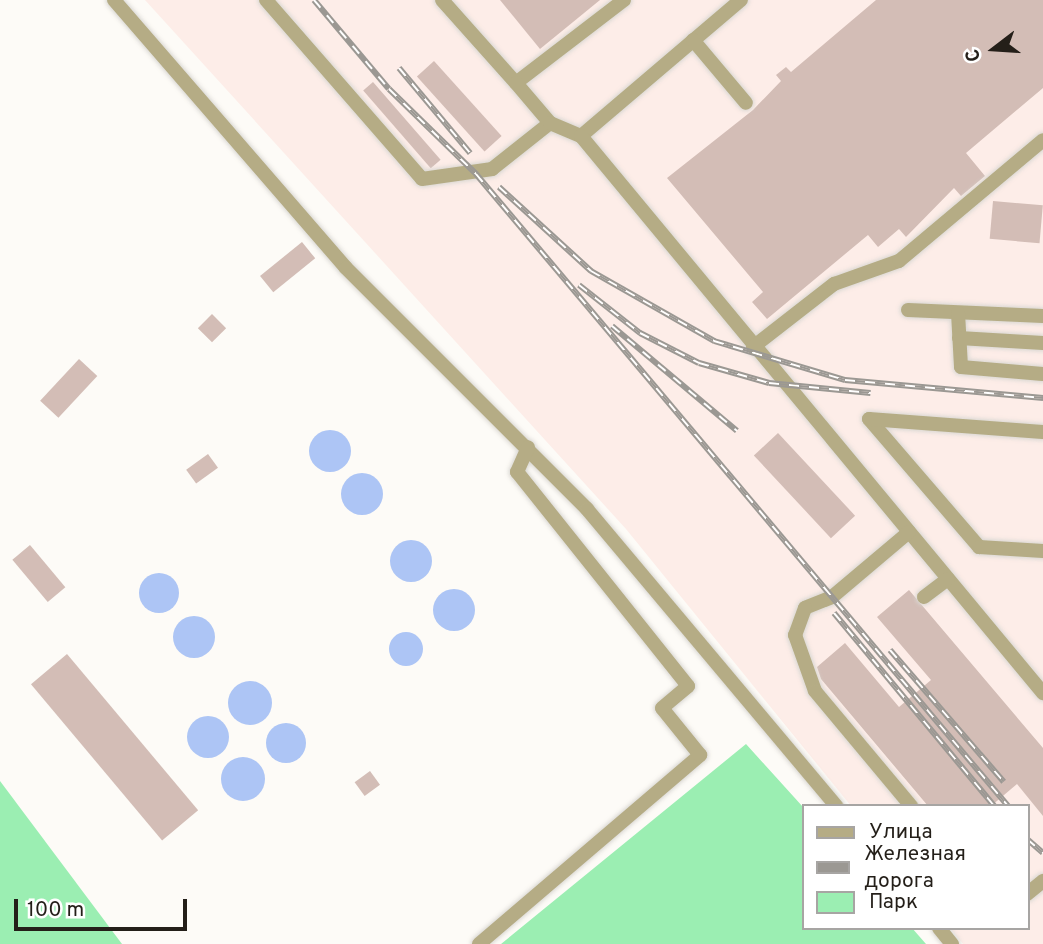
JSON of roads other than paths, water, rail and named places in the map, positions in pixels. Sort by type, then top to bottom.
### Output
[{"type":"street","points":[[114,0],[337,258],[528,447],[834,804]]},
{"type":"street","points":[[266,0],[422,179],[492,169],[550,123]]},
{"type":"street","points":[[442,0],[550,123],[580,136],[753,348],[1043,693]]},
{"type":"street","points":[[516,83],[624,0]]},
{"type":"street","points":[[580,136],[741,0]]},
{"type":"street","points":[[693,40],[746,103]]},
{"type":"street","points":[[753,348],[834,284],[899,261],[1043,141]]},
{"type":"street","points":[[908,310],[1043,316]]},
{"type":"street","points":[[958,313],[961,367],[1043,374]]},
{"type":"street","points":[[959,338],[1043,343]]},
{"type":"street","points":[[1043,432],[869,419],[979,548],[1043,551]]},
{"type":"street","points":[[479,944],[699,755],[662,708],[688,686],[517,472],[528,447]]},
{"type":"street","points":[[909,532],[832,597],[805,608],[795,626],[810,683],[909,804]]},
{"type":"street","points":[[924,597],[947,579]]},
{"type":"street","points":[[1029,892],[1043,881]]},
{"type":"street","points":[[941,930],[952,944]]},
{"type":"water","points":[[330,430],[345,436],[351,451],[345,466],[330,472],[315,466],[309,451],[315,436]]},
{"type":"water","points":[[362,473],[377,479],[383,494],[377,509],[362,515],[347,509],[341,494],[347,479]]},
{"type":"water","points":[[411,540],[426,546],[432,561],[426,576],[411,582],[396,576],[390,561],[396,546]]},
{"type":"water","points":[[159,573],[173,579],[179,593],[173,607],[159,613],[145,607],[139,593],[145,579]]},
{"type":"water","points":[[454,589],[469,595],[475,610],[469,625],[454,631],[439,625],[433,610],[439,595]]},
{"type":"water","points":[[194,616],[209,622],[215,637],[209,652],[194,658],[179,652],[173,637],[179,622]]},
{"type":"water","points":[[406,632],[418,637],[423,649],[418,661],[406,666],[394,661],[389,649],[394,637]]},
{"type":"water","points":[[250,681],[265,688],[272,703],[265,718],[250,725],[235,718],[228,703],[235,688]]},
{"type":"water","points":[[208,716],[223,722],[229,737],[223,752],[208,758],[193,752],[187,737],[193,722]]},
{"type":"water","points":[[286,723],[294,724],[300,729],[305,735],[305,751],[300,757],[294,762],[286,763],[278,762],[272,757],[267,751],[266,743],[267,735],[272,729],[278,724]]},
{"type":"water","points":[[243,757],[258,764],[265,779],[258,794],[243,801],[228,794],[221,779],[228,764]]},
{"type":"railway","points":[[314,0],[389,89],[476,174],[1006,804]]},
{"type":"railway","points":[[399,68],[470,153]]},
{"type":"railway","points":[[499,187],[591,271],[714,341],[845,380],[1043,398]]},
{"type":"railway","points":[[579,285],[640,333],[699,363],[769,383],[871,393]]},
{"type":"railway","points":[[612,326],[737,431]]},
{"type":"railway","points":[[834,613],[992,804]]},
{"type":"railway","points":[[890,650],[1004,782]]},
{"type":"railway","points":[[1029,841],[1043,853]]}]
